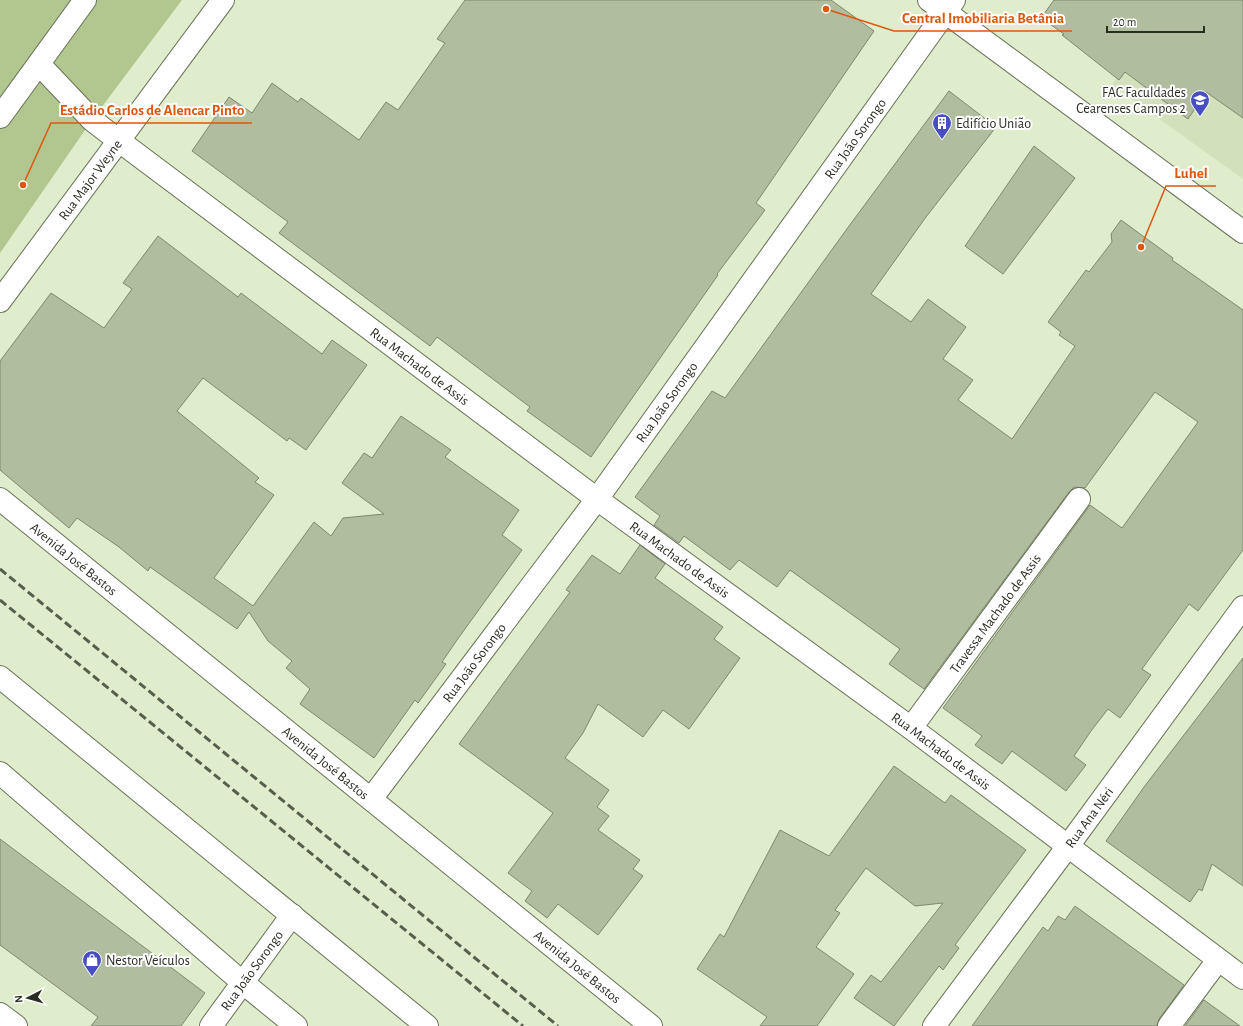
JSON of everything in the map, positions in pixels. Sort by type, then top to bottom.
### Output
[{"type":"street","points":[[0,117],[85,0]]},
{"type":"street","name":"Rua Major Weyne","points":[[0,301],[223,0]]},
{"type":"street","points":[[943,4],[1243,232]]},
{"type":"street","name":"Rua João Sorongo","points":[[371,799],[597,499],[943,4]]},
{"type":"street","name":"Rua Machado de Assis","points":[[38,64],[92,120],[118,140],[597,499],[911,728],[1243,978]]},
{"type":"street","name":"Avenida José Bastos","points":[[0,499],[651,1026]]},
{"type":"street","name":"Travessa Machado de Assis","points":[[911,728],[1079,499]]},
{"type":"street","name":"Rua Ana Néri","points":[[934,1026],[1243,607]]},
{"type":"street","points":[[0,678],[427,1026]]},
{"type":"street","points":[[0,773],[242,982],[296,1026]]},
{"type":"street","name":"Rua João Sorongo","points":[[211,1026],[292,915]]},
{"type":"street","points":[[1168,1026],[1218,960]]},
{"type":"street","points":[[0,1014],[16,1026]]},
{"type":"shaded area","points":[[0,0],[182,0],[92,120],[0,253]]},
{"type":"shaded area","name":"FAC Faculdades Cearenses Campos 2","points":[[1172,0],[1243,0],[1243,179],[1112,85]]},
{"type":"building","points":[[465,0],[831,0],[874,31],[756,203],[765,210],[717,274],[718,275],[591,457],[527,411],[530,407],[437,337],[430,346],[279,233],[288,222],[192,151],[229,97],[252,113],[272,83],[298,102],[301,98],[359,140],[386,102],[398,110],[445,43],[437,39]]},
{"type":"building","name":"FAC Faculdades Cearenses Campos 2","points":[[1054,0],[1243,0],[1243,118],[1206,92],[1188,119],[1125,72],[1119,80],[1062,35],[1064,34],[1041,18]]},
{"type":"building","points":[[949,91],[996,127],[926,217],[871,294],[911,322],[928,299],[966,327],[943,359],[973,380],[958,400],[1012,439],[1075,346],[1059,335],[1061,332],[1048,322],[1086,270],[1089,272],[1112,242],[1111,234],[1121,220],[1173,258],[1172,260],[1243,310],[1243,550],[1198,611],[1189,604],[1142,669],[1151,675],[1120,718],[1108,709],[1091,731],[1074,756],[1086,765],[1066,791],[1012,751],[1002,764],[975,745],[982,736],[943,708],[1090,505],[1122,528],[1198,422],[1155,392],[1085,488],[1074,487],[1069,492],[924,689],[889,664],[900,649],[790,570],[777,587],[739,560],[730,570],[684,536],[679,543],[654,525],[660,516],[635,497],[712,391],[725,398],[849,226]]},
{"type":"building","points":[[1034,146],[1075,178],[1003,274],[965,246]]},
{"type":"building","points":[[158,236],[238,297],[241,293],[322,354],[332,340],[367,365],[306,450],[289,438],[287,441],[203,378],[177,411],[259,478],[255,482],[274,495],[214,578],[253,606],[314,522],[331,536],[343,518],[384,514],[342,483],[364,453],[372,458],[401,416],[451,450],[445,457],[519,510],[502,535],[522,550],[442,662],[446,664],[418,703],[415,700],[374,758],[300,704],[310,689],[286,668],[292,661],[268,641],[249,612],[237,629],[150,567],[148,571],[119,547],[77,518],[69,528],[0,470],[0,361],[51,293],[104,328],[132,289],[123,283]]},
{"type":"building","points":[[640,545],[665,564],[655,578],[723,627],[714,639],[740,658],[689,729],[663,710],[643,737],[598,704],[583,733],[565,758],[609,790],[597,807],[609,816],[598,830],[640,860],[633,869],[643,876],[598,935],[558,904],[547,918],[525,901],[532,891],[508,873],[553,813],[459,744],[570,592],[566,590],[592,555],[620,574]]},
{"type":"building","points":[[1243,658],[1243,886],[1212,864],[1202,891],[1199,889],[1190,902],[1106,841],[1144,787]]},
{"type":"building","points":[[894,766],[945,803],[951,795],[1026,850],[955,945],[959,948],[943,970],[939,966],[894,1026],[854,998],[871,975],[881,982],[943,903],[915,906],[866,868],[835,910],[840,913],[816,947],[854,974],[817,1026],[760,1026],[767,1017],[697,969],[720,934],[724,937],[780,830],[829,856]]},
{"type":"building","points":[[0,839],[205,993],[181,1026],[91,1026],[98,1017],[0,945]]},
{"type":"building","points":[[1075,906],[1184,985],[1159,1019],[1157,1026],[972,1026],[1043,927],[1048,931],[1058,916],[1065,920]]},
{"type":"building","points":[[1204,1000],[1240,1026],[1185,1026]]},
{"type":"railway","points":[[0,569],[558,1026]]},
{"type":"railway","points":[[0,600],[523,1026]]},
{"type":"place","name":"Central Imobiliaria Betânia","points":[[826,9]]},
{"type":"place","name":"FAC Faculdades Cearenses Campos 2","points":[[1200,117]]},
{"type":"place","name":"Edifício União","points":[[942,140]]},
{"type":"place","name":"Estádio Carlos de Alencar Pinto","points":[[23,185]]},
{"type":"place","name":"Luhel","points":[[1141,247]]},
{"type":"place","name":"Nestor Veículos","points":[[92,977]]}]
